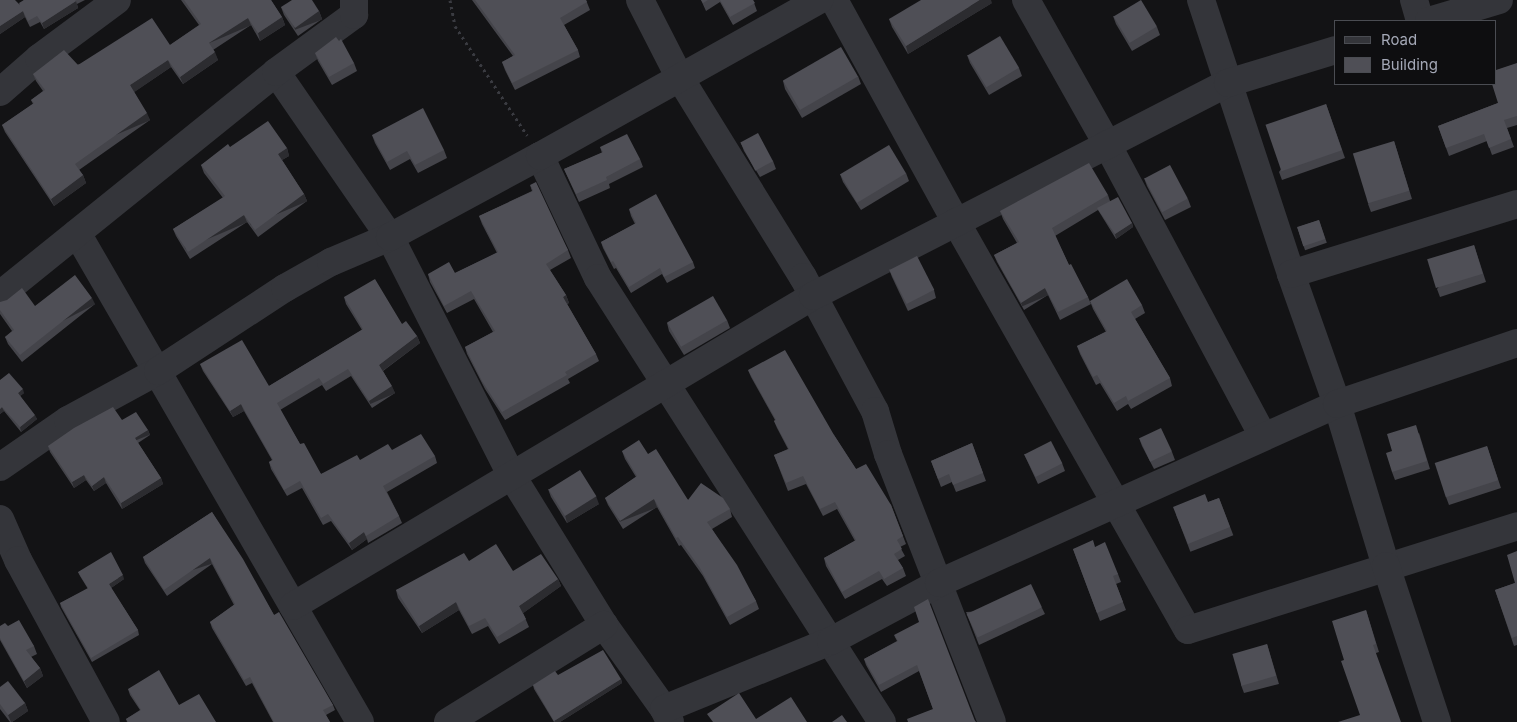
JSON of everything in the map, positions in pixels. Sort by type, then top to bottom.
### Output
[{"type":"street","points":[[0,92],[39,58],[117,0]]},
{"type":"street","points":[[0,295],[276,72],[354,15],[354,0]]},
{"type":"street","points":[[640,0],[680,78],[813,296],[875,411],[888,454],[992,722]]},
{"type":"street","points":[[0,467],[68,420],[158,370],[285,288],[331,262],[390,237],[540,156],[819,0]]},
{"type":"street","points":[[834,0],[956,222],[1117,502],[1188,630],[1517,526]]},
{"type":"street","points":[[1026,0],[1107,144],[1263,436]]},
{"type":"street","points":[[1201,0],[1290,274],[1337,404],[1386,566],[1437,722]]},
{"type":"street","points":[[1414,0],[1420,20]]},
{"type":"street","points":[[1432,20],[1498,0]]},
{"type":"street","points":[[292,606],[813,296],[1228,83],[1334,51]]},
{"type":"street","points":[[276,72],[390,237],[512,476],[604,625],[667,715],[831,641],[938,582],[1263,436],[1337,404],[1517,343]]},
{"type":"street","points":[[540,156],[598,278],[882,722]]},
{"type":"street","points":[[1290,274],[1517,204]]},
{"type":"street","points":[[78,233],[360,722]]},
{"type":"street","points":[[0,518],[9,566],[106,722]]},
{"type":"street","points":[[448,722],[604,625]]},
{"type":"path","points":[[450,0],[455,26],[540,156]]},
{"type":"building","points":[[0,0],[15,0],[20,5],[19,3],[24,0],[76,1],[42,23],[37,16],[28,21],[23,11],[0,26]]},
{"type":"building","points":[[184,0],[271,0],[282,17],[258,33],[248,18],[209,43],[215,52],[180,77],[168,60],[130,85],[147,113],[75,164],[83,175],[51,199],[2,125],[34,103],[31,100],[45,90],[33,74],[64,50],[78,65],[152,18],[170,45],[201,24]]},
{"type":"building","points":[[292,0],[312,0],[319,11],[295,28],[281,7]]},
{"type":"building","points":[[475,0],[586,0],[587,2],[560,18],[578,50],[512,83],[502,62],[515,55]]},
{"type":"building","points":[[720,0],[753,0],[755,3],[730,17]]},
{"type":"building","points":[[921,0],[980,0],[906,46],[889,19]]},
{"type":"building","points":[[1141,0],[1157,27],[1130,43],[1114,16]]},
{"type":"building","points":[[1000,36],[1019,68],[986,87],[967,56]]},
{"type":"building","points":[[336,37],[339,41],[341,39],[354,63],[329,77],[315,53]]},
{"type":"building","points":[[841,47],[858,76],[800,110],[783,80]]},
{"type":"building","points":[[1517,63],[1517,116],[1504,120],[1511,139],[1489,148],[1484,134],[1446,148],[1438,126],[1498,103],[1492,85],[1497,85],[1497,70]]},
{"type":"building","points":[[1326,104],[1342,150],[1281,171],[1265,125]]},
{"type":"building","points":[[423,108],[444,150],[415,165],[407,151],[387,162],[372,135]]},
{"type":"building","points":[[268,121],[287,148],[278,154],[304,194],[255,230],[244,215],[188,252],[173,229],[225,196],[201,165],[228,144],[230,147]]},
{"type":"building","points":[[758,133],[773,161],[755,171],[740,142]]},
{"type":"building","points":[[627,134],[640,159],[606,177],[607,180],[576,194],[564,169],[603,152],[600,147]]},
{"type":"building","points":[[1394,141],[1409,191],[1368,203],[1353,154]]},
{"type":"building","points":[[889,145],[906,173],[857,203],[840,174]]},
{"type":"building","points":[[1089,163],[1108,195],[1052,228],[1069,265],[1071,264],[1088,297],[1058,312],[1045,288],[1021,303],[994,255],[1019,242],[1000,211]]},
{"type":"building","points":[[1170,165],[1188,199],[1162,212],[1144,179]]},
{"type":"building","points":[[536,182],[568,250],[546,264],[566,295],[563,297],[596,354],[565,372],[567,375],[502,412],[482,381],[465,347],[495,331],[471,291],[444,306],[428,274],[449,262],[455,273],[498,252],[479,216],[533,191],[530,185]]},
{"type":"building","points":[[656,194],[693,262],[664,277],[660,268],[629,287],[613,261],[611,262],[601,242],[636,223],[629,209]]},
{"type":"building","points":[[1118,197],[1132,223],[1115,234],[1097,208]]},
{"type":"building","points":[[1319,220],[1325,239],[1303,246],[1297,227]]},
{"type":"building","points":[[1474,245],[1483,274],[1436,288],[1427,259]]},
{"type":"building","points":[[917,256],[934,290],[907,304],[889,270]]},
{"type":"building","points":[[75,275],[92,298],[20,355],[5,337],[14,330],[0,310],[0,302],[7,300],[22,288],[35,306]]},
{"type":"building","points":[[375,279],[402,324],[406,321],[417,336],[379,365],[392,386],[369,401],[348,369],[323,384],[319,378],[277,403],[300,444],[304,443],[321,474],[357,455],[360,460],[388,444],[392,450],[421,434],[435,456],[383,486],[399,516],[366,536],[364,532],[349,543],[328,514],[321,518],[300,481],[284,490],[269,462],[273,460],[241,404],[230,411],[200,364],[242,340],[269,386],[363,329],[344,297]]},
{"type":"building","points":[[1127,279],[1142,305],[1131,312],[1170,378],[1128,401],[1126,396],[1114,403],[1097,375],[1093,377],[1077,346],[1107,331],[1090,301]]},
{"type":"building","points":[[713,296],[727,320],[681,347],[667,322]]},
{"type":"building","points":[[785,350],[856,469],[866,464],[891,505],[903,536],[897,540],[902,549],[894,554],[903,568],[884,579],[879,571],[842,592],[824,558],[856,540],[835,502],[820,509],[803,476],[786,483],[774,455],[789,449],[774,421],[776,420],[748,370]]},
{"type":"building","points":[[9,373],[23,389],[18,393],[35,415],[20,427],[2,407],[0,409],[0,380]]},
{"type":"building","points":[[113,407],[122,420],[136,412],[148,430],[135,438],[161,478],[121,503],[104,477],[92,486],[84,475],[72,482],[48,446],[74,428]]},
{"type":"building","points":[[1416,425],[1427,461],[1392,472],[1386,453],[1392,451],[1387,434]]},
{"type":"building","points":[[1161,428],[1172,452],[1150,462],[1139,438]]},
{"type":"building","points":[[639,440],[648,454],[656,449],[688,500],[701,483],[723,498],[730,509],[707,522],[737,565],[756,601],[727,617],[700,568],[678,537],[676,538],[654,499],[620,521],[605,498],[637,476],[622,451]]},
{"type":"building","points":[[1051,441],[1062,463],[1036,477],[1024,455]]},
{"type":"building","points":[[972,443],[983,473],[953,485],[949,474],[938,479],[931,461]]},
{"type":"building","points":[[1487,446],[1498,480],[1446,497],[1435,463]]},
{"type":"building","points":[[580,470],[596,496],[565,516],[549,490]]},
{"type":"building","points":[[1205,494],[1208,502],[1219,498],[1230,527],[1188,544],[1173,507]]},
{"type":"building","points":[[212,512],[243,559],[274,615],[279,612],[333,705],[323,710],[330,722],[274,722],[250,677],[244,680],[210,622],[235,604],[210,558],[164,590],[143,557]]},
{"type":"building","points":[[1093,540],[1095,547],[1105,542],[1118,574],[1113,576],[1123,602],[1097,613],[1073,549]]},
{"type":"building","points":[[496,544],[513,571],[541,554],[558,579],[519,606],[526,619],[497,637],[485,618],[469,626],[456,602],[419,626],[396,590],[464,553],[469,561]]},
{"type":"building","points":[[1517,551],[1517,636],[1512,638],[1495,590],[1515,583],[1507,555]]},
{"type":"building","points":[[111,552],[123,575],[109,584],[138,630],[91,658],[60,603],[88,588],[78,572]]},
{"type":"building","points":[[1031,584],[1042,608],[978,638],[967,614]]},
{"type":"building","points":[[928,599],[976,722],[908,722],[907,719],[933,709],[917,665],[879,685],[864,659],[898,641],[894,635],[919,622],[914,607]]},
{"type":"building","points":[[1366,610],[1376,644],[1373,645],[1401,722],[1338,722],[1360,715],[1341,661],[1344,660],[1332,621]]},
{"type":"building","points":[[19,620],[34,646],[26,650],[40,668],[24,681],[0,638],[0,626],[5,623],[8,626]]},
{"type":"building","points":[[1267,644],[1276,676],[1241,686],[1232,654]]},
{"type":"building","points":[[603,650],[621,679],[554,721],[533,685],[555,671],[558,675]]},
{"type":"building","points":[[159,670],[179,705],[199,694],[216,722],[128,722],[126,719],[141,710],[128,689]]},
{"type":"building","points":[[8,681],[25,703],[8,715],[0,704],[0,687]]},
{"type":"building","points":[[739,693],[756,719],[791,697],[807,722],[713,722],[707,714]]},
{"type":"building","points":[[842,715],[847,722],[832,722]]}]
